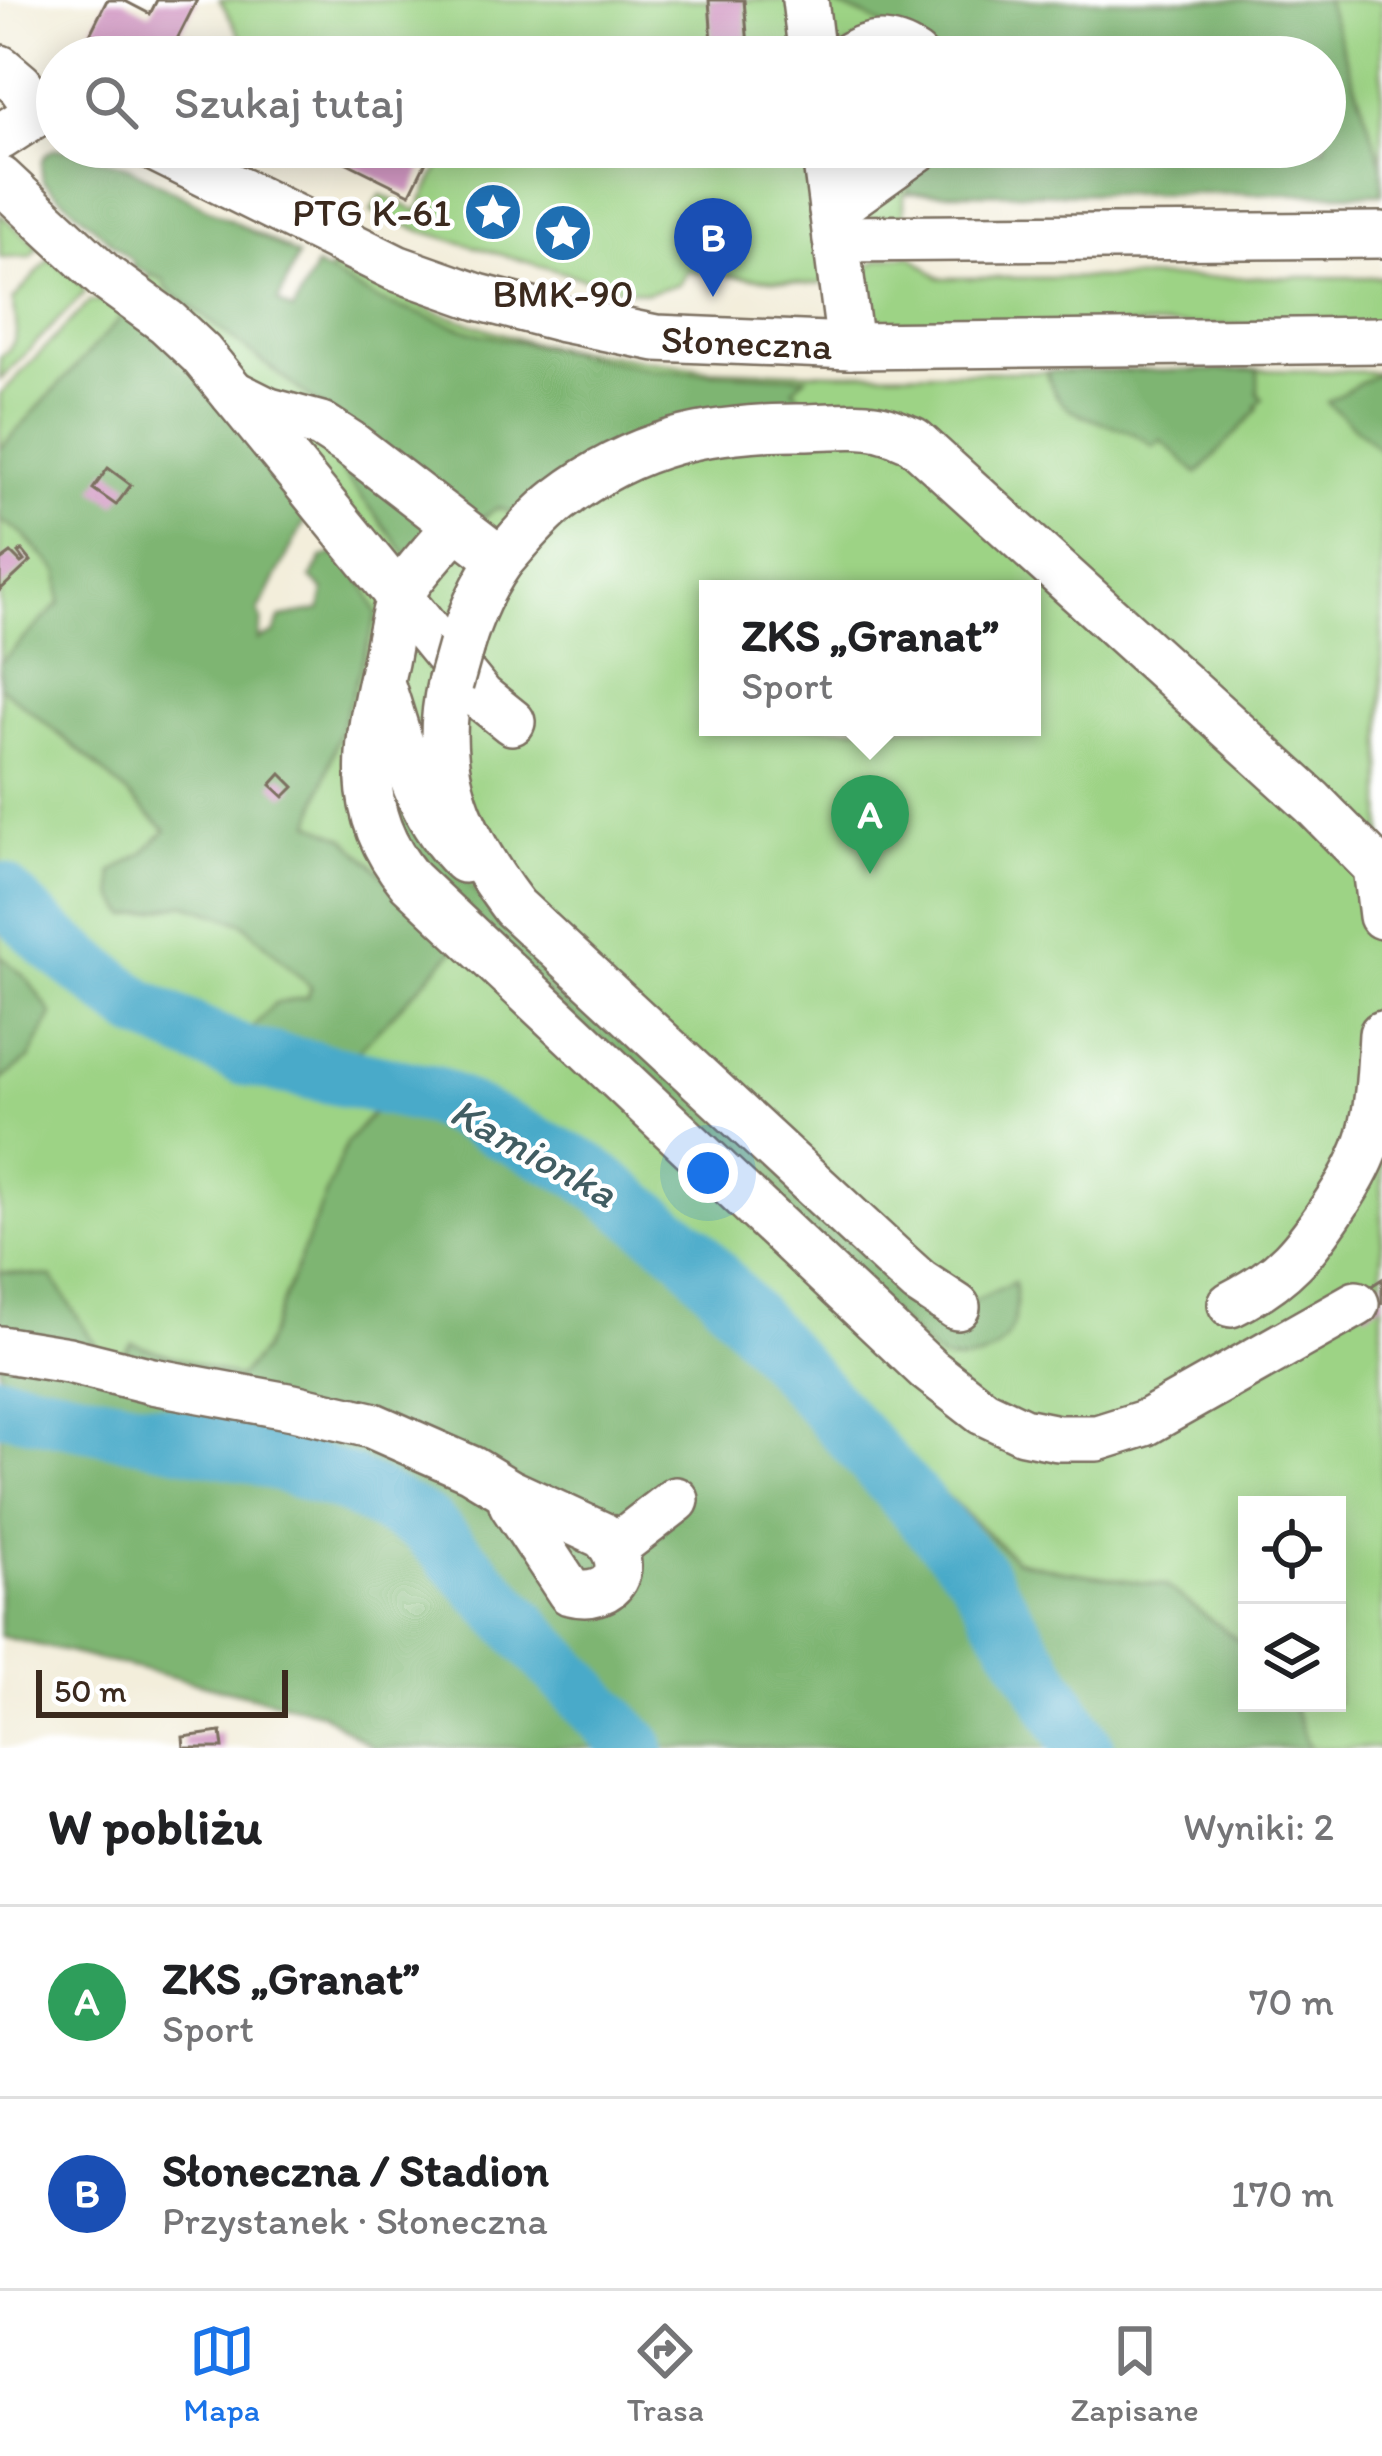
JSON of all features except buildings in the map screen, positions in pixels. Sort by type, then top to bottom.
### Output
[{"type":"street","points":[[805,0],[809,36]]},
{"type":"street","points":[[0,68],[36,100]]},
{"type":"street","points":[[0,137],[36,118]]},
{"type":"street","name":"Słoneczna","points":[[194,168],[396,268],[563,320],[656,338],[850,346],[1382,340]]},
{"type":"street","points":[[827,168],[850,346]]},
{"type":"street","points":[[834,225],[897,168]]},
{"type":"street","points":[[0,179],[105,277],[201,354],[482,697],[512,722]]},
{"type":"street","points":[[834,225],[1382,235]]},
{"type":"street","points":[[233,393],[269,411],[321,425],[501,560]]},
{"type":"street","points":[[514,907],[468,839],[445,763],[442,736],[443,716],[473,608],[501,560],[556,502],[583,483],[676,440],[743,427],[883,428],[913,440],[1312,802],[1376,867],[1382,916]]},
{"type":"street","points":[[456,526],[400,596],[369,747],[369,791],[381,839],[400,869],[929,1370],[983,1412],[1023,1431],[1058,1438],[1097,1438],[1145,1423],[1356,1304]]},
{"type":"street","points":[[380,681],[414,786],[453,850],[919,1282],[957,1307]]},
{"type":"street","points":[[1231,1304],[1272,1280],[1307,1248],[1355,1174],[1370,1135],[1382,1034]]},
{"type":"street","points":[[0,1349],[371,1425],[602,1535],[614,1548],[618,1570],[609,1586],[589,1595],[570,1592],[512,1504],[509,1492]]},
{"type":"street","points":[[614,1548],[676,1500]]},
{"type":"green space","points":[[220,0],[792,0],[797,36],[240,36]]},
{"type":"green space","points":[[821,0],[902,36],[828,36]]},
{"type":"green space","points":[[822,0],[1326,0],[1338,36],[902,36]]},
{"type":"green space","points":[[1326,0],[1382,0],[1382,163],[1346,58],[1346,36],[1338,36]]},
{"type":"green space","points":[[1346,58],[1382,163],[1382,194],[909,193],[906,174],[913,168],[1346,168]]},
{"type":"green space","points":[[130,168],[298,256],[278,302],[293,311],[316,266],[378,300],[479,334],[655,370],[806,377],[793,389],[811,408],[725,409],[524,516],[497,508],[484,517],[467,518],[165,287],[164,280],[132,267],[134,263],[43,181],[41,170]]},
{"type":"green space","points":[[438,168],[814,168],[829,283],[687,271],[679,284],[647,293],[421,231],[371,211],[381,195],[417,211]]},
{"type":"green space","points":[[906,174],[909,193],[904,194],[904,222],[852,221]]},
{"type":"green space","points":[[212,211],[288,249],[256,313],[300,331],[331,267],[436,312],[528,342],[708,369],[1382,372],[1382,1748],[1309,1748],[1295,1712],[1346,1712],[1346,1496],[1238,1496],[1238,1640],[1166,1586],[1016,1560],[687,1254],[583,1166],[439,1100],[263,1351],[238,1378],[112,1369],[0,1273],[0,1081],[29,1058],[28,980],[0,955],[0,916],[44,950],[59,934],[0,865],[0,686],[167,831],[112,873],[168,906],[185,904],[243,923],[311,987],[308,997],[339,1071],[275,813],[366,573],[125,314],[0,449],[0,395],[90,301],[120,307]]},
{"type":"green space","points":[[0,214],[39,247],[31,257],[0,258]]},
{"type":"green space","points":[[911,256],[939,278],[1382,277],[1382,325],[880,326],[866,314],[859,298],[863,272],[875,262]]},
{"type":"green space","points":[[50,258],[82,283],[85,292],[0,380],[0,357],[12,345],[16,332],[13,300]]},
{"type":"green space","points":[[127,311],[205,381],[310,511],[258,612],[262,620],[258,640],[274,634],[281,617],[320,610],[324,591],[311,578],[323,557],[341,551],[377,614],[311,823],[345,838],[457,947],[315,1091],[277,1079],[252,1028],[275,1003],[308,997],[311,987],[243,923],[185,904],[128,916],[115,898],[112,873],[143,853],[166,830],[0,686],[0,663],[60,603],[59,572],[21,532],[0,520],[0,449]]},
{"type":"green space","points":[[1258,370],[1258,394],[1263,399],[1258,409],[1198,474],[1161,440],[1153,447],[1076,412],[1053,390],[1047,371]]},
{"type":"green space","points":[[1382,371],[1382,450],[1381,451],[1327,402]]},
{"type":"green space","points":[[326,451],[443,531],[417,568]]},
{"type":"green space","points":[[0,520],[21,532],[60,572],[60,603],[0,663]]},
{"type":"green space","points":[[391,743],[462,877],[486,904],[963,1306],[1014,1282],[1015,1318],[1001,1345],[975,1359],[939,1358],[526,974],[392,828]]},
{"type":"green space","points":[[0,955],[28,980],[52,1014],[30,1058],[0,1081]]},
{"type":"green space","points":[[393,1090],[439,1100],[583,1166],[687,1254],[1015,1560],[1166,1586],[1238,1640],[1238,1712],[1295,1712],[1309,1748],[374,1748],[320,1712],[0,1636],[0,1272],[52,1277],[111,1369],[132,1343],[238,1378],[263,1350],[347,1142]]},
{"type":"water","points":[[0,865],[59,933],[44,950],[0,916]]},
{"type":"waterway","name":"Kamionka","points":[[0,892],[54,943],[138,1008],[244,1056],[435,1096],[584,1170],[689,1251],[975,1571],[1084,1748]]},
{"type":"waterway","name":"Kamionka","points":[[0,1404],[252,1453],[350,1485],[425,1524],[635,1748]]},
{"type":"place","name":"PTG K-61","points":[[493,212]]},
{"type":"place","name":"BMK-90","points":[[563,233]]},
{"type":"place","name":"Słoneczna / Stadion","points":[[713,297]]},
{"type":"place","name":"ZKS „Granat”","points":[[870,874]]}]
